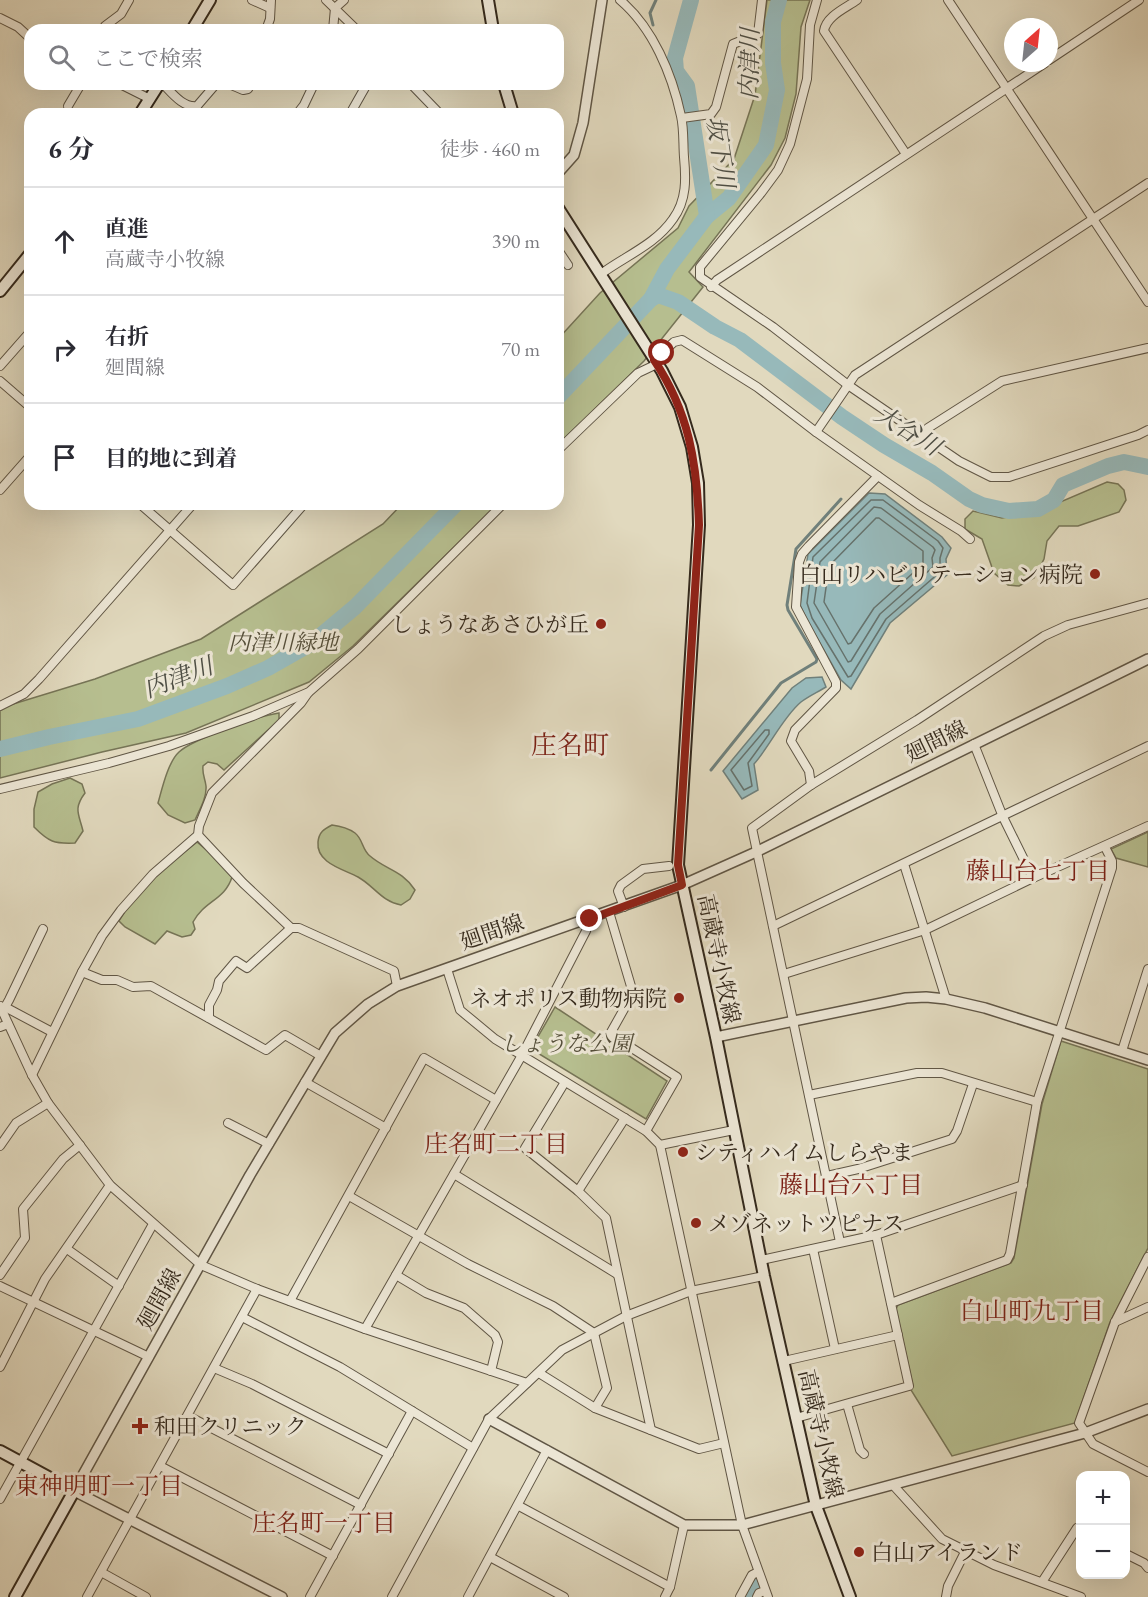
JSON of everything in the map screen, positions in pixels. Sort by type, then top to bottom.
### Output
[{"type":"main road","points":[[197,24],[210,0]]},
{"type":"main road","points":[[488,0],[492,24]]},
{"type":"main road","points":[[144,108],[157,90]]},
{"type":"main road","points":[[506,90],[511,108]]},
{"type":"main road","name":"高蔵寺小牧線","points":[[564,225],[602,277],[654,360],[680,406],[692,447],[698,483],[699,525],[678,865],[716,1037],[764,1276],[816,1506],[850,1597]]},
{"type":"main road","points":[[0,291],[24,261]]},
{"type":"main road","points":[[0,1451],[75,1491],[15,1597]]},
{"type":"street","points":[[108,24],[121,14],[129,0]]},
{"type":"street","points":[[252,0],[270,4],[268,24]]},
{"type":"street","points":[[326,0],[351,24]]},
{"type":"street","points":[[334,24],[335,8],[344,0]]},
{"type":"street","points":[[564,167],[576,149],[583,123],[602,0]]},
{"type":"street","points":[[602,277],[658,236],[674,218],[684,196],[686,181],[683,118],[670,79],[656,45],[646,28],[620,0]]},
{"type":"street","points":[[683,118],[711,114],[716,107],[733,44],[758,34],[762,0]]},
{"type":"street","points":[[817,0],[810,25],[807,79],[790,144],[777,170],[761,193],[700,267],[700,277],[773,327],[848,385],[921,436],[984,474],[1001,478],[1148,430]]},
{"type":"street","points":[[857,0],[830,19],[825,24],[824,30],[906,154]]},
{"type":"street","points":[[948,0],[1148,302]]},
{"type":"street","points":[[1058,54],[1139,0]]},
{"type":"street","points":[[0,18],[24,32]]},
{"type":"street","points":[[711,286],[1032,72]]},
{"type":"street","points":[[68,106],[77,90]]},
{"type":"street","points":[[132,90],[150,99]]},
{"type":"street","points":[[168,90],[182,102],[193,107],[197,106],[211,90]]},
{"type":"street","points":[[302,108],[311,90]]},
{"type":"street","points":[[353,108],[364,90]]},
{"type":"street","points":[[417,90],[434,108]]},
{"type":"street","points":[[816,432],[855,375],[1148,183]]},
{"type":"street","points":[[564,259],[568,265]]},
{"type":"street","points":[[0,366],[24,339]]},
{"type":"street","points":[[564,444],[674,342],[682,340],[757,387],[816,432],[970,539]]},
{"type":"street","points":[[921,436],[928,428],[1002,381],[1148,348]]},
{"type":"street","points":[[0,381],[24,402]]},
{"type":"street","points":[[0,490],[24,463]]},
{"type":"street","points":[[811,785],[809,771],[791,741],[795,730],[836,688],[836,682],[796,607],[799,562],[809,546],[878,476]]},
{"type":"street","points":[[147,510],[233,585],[299,510]]},
{"type":"street","points":[[0,706],[24,694],[39,679],[188,510]]},
{"type":"street","points":[[32,1075],[102,936],[153,874],[198,835],[199,826],[212,793],[301,703],[309,692],[358,649],[497,510]]},
{"type":"street","points":[[840,1242],[752,828],[811,785],[917,720],[1044,636],[1068,625],[1148,603]]},
{"type":"street","name":"廻間線","points":[[75,1491],[305,1082],[335,1033],[351,1017],[397,986],[624,907],[682,885],[756,852],[1148,659]]},
{"type":"street","points":[[0,789],[169,746],[309,692]]},
{"type":"street","points":[[974,744],[1003,817],[1033,878]]},
{"type":"street","points":[[772,926],[1148,746]]},
{"type":"street","points":[[784,974],[925,930],[1148,826]]},
{"type":"street","points":[[198,835],[243,883],[291,927],[299,928],[394,971],[397,986]]},
{"type":"street","points":[[891,1303],[1006,1260],[1010,1254],[1037,1102],[1112,868],[1112,861],[1105,847]]},
{"type":"street","points":[[904,864],[946,999]]},
{"type":"street","points":[[624,907],[618,891],[621,885],[643,869],[669,866]]},
{"type":"street","points":[[609,912],[633,993],[610,1034],[677,1077],[646,1131]]},
{"type":"street","points":[[365,1329],[522,1055],[556,992],[590,919]]},
{"type":"street","points":[[209,1017],[209,1005],[219,981],[236,961],[247,968],[291,927]]},
{"type":"street","points":[[43,929],[2,1007],[32,1075],[48,1103],[110,1185],[201,1265],[257,1289],[365,1329],[527,1383]]},
{"type":"street","points":[[447,969],[460,1010],[495,1039],[646,1131],[660,1145],[742,1525],[766,1594],[759,1593],[757,1597]]},
{"type":"street","points":[[1122,1051],[1148,969]]},
{"type":"street","points":[[82,972],[102,980],[117,980],[133,987],[151,987],[266,1050],[285,1035],[321,1056]]},
{"type":"street","points":[[716,1037],[888,1000],[926,997],[985,1008],[1148,1059]]},
{"type":"street","points":[[2,1007],[52,1032]]},
{"type":"street","points":[[0,1027],[8,1024]]},
{"type":"street","points":[[290,1301],[424,1058],[496,1100]]},
{"type":"street","points":[[809,1095],[917,1073],[942,1073],[1037,1102]]},
{"type":"street","points":[[305,1082],[386,1128]]},
{"type":"street","points":[[565,1082],[525,1148],[578,1191],[606,1218],[651,1430]]},
{"type":"street","points":[[827,1176],[858,1169],[952,1139],[957,1131],[973,1084]]},
{"type":"street","points":[[0,1146],[16,1123],[48,1103]]},
{"type":"street","points":[[578,1191],[625,1118]]},
{"type":"street","points":[[228,1123],[269,1144]]},
{"type":"street","points":[[660,1145],[734,1131]]},
{"type":"street","points":[[0,1275],[25,1238],[23,1209],[63,1159],[80,1145]]},
{"type":"street","points":[[454,1174],[617,1274]]},
{"type":"street","points":[[0,1367],[45,1279],[110,1185]]},
{"type":"street","points":[[761,1260],[876,1235],[1023,1185]]},
{"type":"street","points":[[349,1196],[468,1264],[553,1306],[594,1333],[607,1388],[595,1408]]},
{"type":"street","points":[[0,1499],[153,1224]]},
{"type":"street","points":[[796,1418],[909,1386],[876,1235]]},
{"type":"street","points":[[67,1249],[118,1286]]},
{"type":"street","points":[[813,1249],[835,1350]]},
{"type":"street","points":[[1148,1257],[1115,1322],[1079,1423],[1093,1444],[1148,1472]]},
{"type":"street","points":[[396,1275],[426,1293],[464,1308],[495,1335],[498,1342],[491,1371]]},
{"type":"street","points":[[392,1597],[489,1419],[562,1350],[626,1316],[691,1291],[764,1276]]},
{"type":"street","points":[[0,1286],[149,1357]]},
{"type":"street","points":[[87,1597],[257,1289]]},
{"type":"street","points":[[1115,1322],[1148,1307]]},
{"type":"street","points":[[242,1317],[340,1367],[473,1448]]},
{"type":"street","points":[[784,1360],[898,1335]]},
{"type":"street","points":[[214,1368],[252,1384],[389,1454]]},
{"type":"street","points":[[539,1373],[595,1408],[699,1449],[724,1443]]},
{"type":"street","points":[[847,1404],[860,1450],[864,1454]]},
{"type":"street","points":[[489,1419],[684,1525],[742,1525],[1085,1433],[1148,1409]]},
{"type":"street","points":[[310,1597],[412,1411]]},
{"type":"street","points":[[188,1416],[361,1505]]},
{"type":"street","points":[[468,1597],[519,1506],[547,1450]]},
{"type":"street","points":[[160,1466],[333,1556]]},
{"type":"street","points":[[893,1485],[942,1539],[994,1565],[1081,1597]]},
{"type":"street","points":[[75,1491],[282,1597]]},
{"type":"street","points":[[519,1506],[670,1587]]},
{"type":"street","points":[[665,1597],[670,1587],[684,1525]]},
{"type":"street","points":[[1042,1582],[1076,1530]]},
{"type":"street","points":[[946,1597],[948,1586],[965,1552]]},
{"type":"street","points":[[1130,1556],[1147,1564]]},
{"type":"street","points":[[490,1557],[564,1597]]},
{"type":"street","points":[[101,1572],[146,1597]]},
{"type":"street","points":[[740,1597],[752,1575],[758,1572]]},
{"type":"green space","points":[[767,0],[810,0],[801,27],[796,94],[785,138],[771,165],[689,272],[703,287],[644,361],[564,439],[564,332],[600,293],[678,228],[689,206],[734,159],[755,95]]},
{"type":"green space","points":[[1107,482],[1118,484],[1124,490],[1126,500],[1119,512],[1078,526],[1059,526],[1047,541],[1044,559],[1034,578],[1019,586],[1008,585],[994,573],[982,539],[965,529],[965,519],[973,511],[1002,518],[1037,512]]},
{"type":"green space","name":"内津川緑地","points":[[396,510],[492,510],[353,646],[309,682],[186,733],[0,778],[0,708],[95,679],[201,639],[383,524]]},
{"type":"green space","points":[[279,713],[279,720],[224,770],[217,764],[208,762],[203,766],[205,794],[195,820],[185,823],[168,815],[158,803],[169,769],[179,752],[227,729]]},
{"type":"green space","points":[[70,778],[82,784],[85,793],[78,808],[83,831],[75,843],[62,843],[48,839],[34,827],[34,809],[38,792]]},
{"type":"green space","points":[[332,825],[355,833],[370,856],[405,878],[415,890],[410,899],[401,905],[394,903],[363,880],[326,860],[319,849],[319,836],[322,831]]},
{"type":"green space","points":[[1148,832],[1148,867],[1116,858],[1111,849]]},
{"type":"green space","points":[[197,842],[216,858],[232,877],[224,891],[203,909],[193,922],[195,929],[191,935],[182,937],[167,931],[155,944],[125,927],[119,921],[135,898],[164,869]]},
{"type":"green space","name":"しょうな公園","points":[[555,1007],[667,1081],[646,1119],[531,1049]]},
{"type":"green space","points":[[1061,1041],[1148,1069],[1148,1248],[1110,1322],[1075,1423],[952,1456],[911,1390],[913,1386],[896,1309],[898,1305],[1011,1263],[1014,1258],[1042,1104]]},
{"type":"water","points":[[869,493],[885,494],[942,537],[951,548],[946,559],[947,575],[890,623],[851,689],[841,680],[800,605],[808,554]]},
{"type":"water","points":[[822,677],[826,687],[794,708],[754,764],[758,790],[742,799],[723,771],[792,688],[806,678]]},
{"type":"waterway","points":[[653,25],[650,13],[656,0]]},
{"type":"waterway","name":"坂下川","points":[[651,299],[667,269],[707,216],[687,86],[676,71],[675,58],[691,0]]},
{"type":"waterway","name":"内津川","points":[[707,216],[729,198],[766,145],[777,90],[773,63],[773,22],[779,0]]},
{"type":"waterway","name":"坂下川","points":[[671,55],[675,58]]},
{"type":"waterway","name":"大谷川","points":[[564,391],[651,299],[658,295],[678,302],[715,327],[740,340],[842,417],[969,499],[982,505],[1009,511],[1038,509],[1054,500],[1063,485],[1108,466],[1124,462],[1148,467]]},
{"type":"waterway","points":[[711,770],[781,683],[816,662],[817,659],[787,605],[796,549],[841,499]]},
{"type":"waterway","name":"内津川","points":[[0,749],[138,719],[268,668],[312,643],[355,607],[450,510]]},
{"type":"waterway","points":[[749,1597],[755,1586]]},
{"type":"place","name":"白山リハビリテーション病院","points":[[1095,574]]},
{"type":"place","name":"しょうなあさひが丘","points":[[601,624]]},
{"type":"place","name":"ネオポリス動物病院","points":[[679,998]]},
{"type":"place","name":"シティハイムしらやま","points":[[683,1152]]},
{"type":"place","name":"メゾネットツピナス","points":[[696,1223]]},
{"type":"place","name":"和田クリニック","points":[[140,1426]]},
{"type":"place","name":"白山アイランド","points":[[859,1552]]},
{"type":"district","name":"庄名町","points":[[570,745]]},
{"type":"district","name":"藤山台七丁目","points":[[1038,870]]},
{"type":"district","name":"庄名町二丁目","points":[[496,1143]]},
{"type":"district","name":"藤山台六丁目","points":[[851,1184]]},
{"type":"district","name":"白山町九丁目","points":[[1032,1310]]},
{"type":"district","name":"東神明町一丁目","points":[[99,1485]]},
{"type":"district","name":"庄名町一丁目","points":[[324,1522]]},
{"type":"route","points":[[590,919],[682,885],[678,865],[699,525],[698,483],[692,447],[680,406],[654,360],[662,353]]}]
